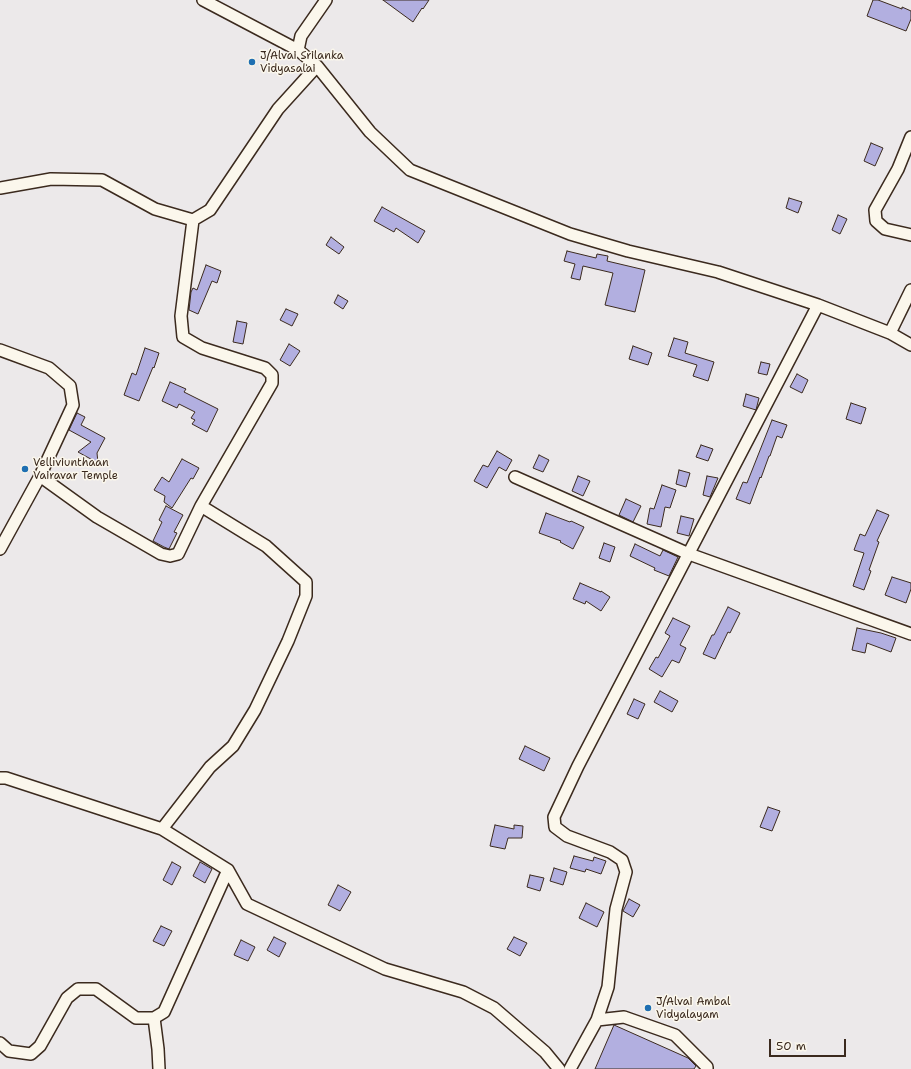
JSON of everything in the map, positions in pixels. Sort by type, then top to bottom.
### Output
[{"type":"street","points":[[203,0],[298,50],[308,57],[317,66],[370,132],[410,170],[570,234],[628,251],[718,272],[818,305],[890,333],[911,345]]},
{"type":"street","points":[[298,50],[301,36],[326,0]]},
{"type":"street","points":[[0,188],[51,179],[102,180],[155,209],[193,220],[210,210],[278,109],[317,66]]},
{"type":"street","points":[[911,138],[898,169],[875,210],[876,221],[885,229],[911,235]]},
{"type":"street","points":[[40,476],[97,517],[161,554],[170,556],[178,554],[201,506],[272,383],[272,375],[265,368],[202,348],[183,337],[181,316],[193,220]]},
{"type":"street","points":[[890,333],[911,290]]},
{"type":"street","points":[[570,1069],[597,1020],[608,987],[616,909],[626,872],[622,860],[610,852],[567,836],[555,827],[554,817],[578,766],[818,305]]},
{"type":"street","points":[[0,350],[50,368],[70,386],[73,405],[40,476],[0,549]]},
{"type":"street","points":[[515,476],[689,554],[911,634]]},
{"type":"street","points":[[162,830],[210,766],[233,746],[255,710],[288,641],[306,596],[306,582],[266,546],[201,506]]},
{"type":"street","points":[[0,778],[6,778],[162,830],[228,870],[247,904],[385,969],[463,992],[494,1008],[545,1052],[559,1069]]},
{"type":"street","points":[[0,1043],[9,1051],[31,1054],[40,1046],[67,998],[78,989],[96,989],[136,1018],[154,1018],[164,1012],[228,870]]},
{"type":"street","points":[[597,1020],[624,1017],[675,1035],[708,1067],[707,1069]]},
{"type":"street","points":[[154,1018],[159,1069]]},
{"type":"building","points":[[383,0],[429,0],[413,22]]},
{"type":"building","points":[[873,0],[878,0],[911,11],[911,19],[906,31],[867,16]]},
{"type":"building","points":[[871,143],[883,148],[875,166],[864,161]]},
{"type":"building","points":[[789,198],[802,202],[798,213],[786,208]]},
{"type":"building","points":[[382,207],[425,231],[418,243],[396,228],[394,232],[374,221]]},
{"type":"building","points":[[838,215],[847,219],[840,234],[832,230]]},
{"type":"building","points":[[331,237],[344,247],[339,254],[326,245]]},
{"type":"building","points":[[567,251],[596,258],[597,254],[608,256],[607,261],[645,270],[635,312],[605,305],[613,273],[583,266],[580,280],[571,278],[575,264],[564,261]]},
{"type":"building","points":[[206,265],[221,271],[217,283],[212,281],[198,314],[189,310],[191,292],[193,288],[197,290]]},
{"type":"building","points":[[338,295],[348,301],[343,309],[334,303]]},
{"type":"building","points":[[286,309],[298,314],[292,326],[280,320]]},
{"type":"building","points":[[237,321],[247,323],[243,344],[233,342]]},
{"type":"building","points":[[674,338],[688,342],[685,353],[714,362],[708,381],[693,376],[697,365],[668,356]]},
{"type":"building","points":[[289,344],[300,351],[290,366],[280,360]]},
{"type":"building","points":[[633,346],[652,353],[648,365],[629,359]]},
{"type":"building","points":[[145,348],[159,353],[139,401],[124,395],[132,373],[136,375]]},
{"type":"building","points":[[761,362],[770,364],[767,375],[758,373]]},
{"type":"building","points":[[797,374],[808,380],[802,393],[790,387]]},
{"type":"building","points":[[170,382],[186,389],[184,392],[218,409],[207,432],[192,424],[195,420],[191,418],[195,412],[179,404],[177,408],[162,401]]},
{"type":"building","points":[[746,394],[759,398],[756,410],[743,406]]},
{"type":"building","points":[[851,403],[866,408],[861,424],[846,419]]},
{"type":"building","points":[[77,413],[85,417],[81,425],[105,438],[97,453],[98,463],[78,452],[91,442],[69,430]]},
{"type":"building","points":[[772,420],[787,425],[782,438],[777,436],[750,504],[736,499],[743,482],[747,483]]},
{"type":"building","points":[[701,445],[713,449],[708,461],[696,457]]},
{"type":"building","points":[[497,451],[512,460],[506,471],[499,467],[487,488],[474,481],[483,465],[488,467]]},
{"type":"building","points":[[539,455],[549,460],[543,472],[533,468]]},
{"type":"building","points":[[182,459],[199,468],[172,508],[164,502],[165,496],[154,490],[162,477],[169,482]]},
{"type":"building","points":[[679,470],[690,473],[686,487],[676,484]]},
{"type":"building","points":[[578,476],[590,481],[583,496],[572,491]]},
{"type":"building","points":[[707,476],[718,478],[710,497],[703,495]]},
{"type":"building","points":[[662,485],[676,490],[670,508],[665,507],[661,527],[647,524],[650,508],[654,509]]},
{"type":"building","points":[[626,499],[641,506],[633,522],[619,515]]},
{"type":"building","points":[[166,506],[183,515],[174,532],[177,533],[169,549],[153,541],[162,522],[159,520]]},
{"type":"building","points":[[877,510],[889,515],[877,541],[879,542],[864,590],[853,586],[864,553],[854,550],[860,534],[865,536]]},
{"type":"building","points":[[546,513],[584,527],[573,549],[560,542],[561,541],[539,533]]},
{"type":"building","points":[[681,516],[694,519],[689,536],[677,533]]},
{"type":"building","points":[[604,543],[615,547],[610,562],[599,558]]},
{"type":"building","points":[[635,544],[660,556],[663,550],[678,557],[669,576],[654,570],[655,568],[630,556]]},
{"type":"building","points":[[892,577],[911,583],[911,589],[906,603],[885,595]]},
{"type":"building","points":[[580,583],[601,591],[610,597],[601,611],[586,601],[585,604],[573,599]]},
{"type":"building","points":[[728,607],[740,613],[730,633],[728,632],[715,659],[703,654]]},
{"type":"building","points":[[673,618],[690,626],[680,645],[686,648],[679,663],[672,660],[662,677],[649,669],[656,657],[658,658],[670,636],[665,633]]},
{"type":"building","points":[[857,628],[896,638],[891,652],[867,643],[865,653],[852,650]]},
{"type":"building","points":[[660,691],[678,701],[672,712],[654,702]]},
{"type":"building","points":[[634,699],[645,704],[638,719],[627,714]]},
{"type":"building","points":[[525,746],[550,758],[544,771],[519,759]]},
{"type":"building","points":[[768,807],[780,811],[772,831],[760,827]]},
{"type":"building","points":[[495,825],[514,829],[514,825],[523,826],[522,838],[508,838],[505,849],[490,846]]},
{"type":"building","points":[[574,856],[593,861],[594,857],[606,861],[601,874],[586,869],[585,872],[570,868]]},
{"type":"building","points":[[172,862],[181,867],[172,885],[163,880]]},
{"type":"building","points":[[200,862],[212,869],[205,883],[193,876]]},
{"type":"building","points":[[554,868],[567,872],[563,885],[550,881]]},
{"type":"building","points":[[530,875],[544,878],[540,891],[527,887]]},
{"type":"building","points":[[338,885],[351,892],[340,911],[328,905]]},
{"type":"building","points":[[629,899],[640,905],[633,917],[623,911]]},
{"type":"building","points":[[586,903],[604,912],[597,927],[579,918]]},
{"type":"building","points":[[161,926],[172,931],[164,946],[153,941]]},
{"type":"building","points":[[274,937],[286,943],[279,957],[267,950]]},
{"type":"building","points":[[514,937],[527,943],[520,956],[507,949]]},
{"type":"building","points":[[241,940],[255,947],[248,961],[234,955]]},
{"type":"building","points":[[614,1025],[688,1058],[696,1066],[694,1069],[595,1069]]},
{"type":"place","name":"J/Alvai Srilanka Vidyasalai","points":[[252,62]]},
{"type":"place","name":"Velliviunthaan Vairavar Temple","points":[[25,469]]},
{"type":"place","name":"J/Alvai Ambal Vidyalayam","points":[[648,1008]]}]
